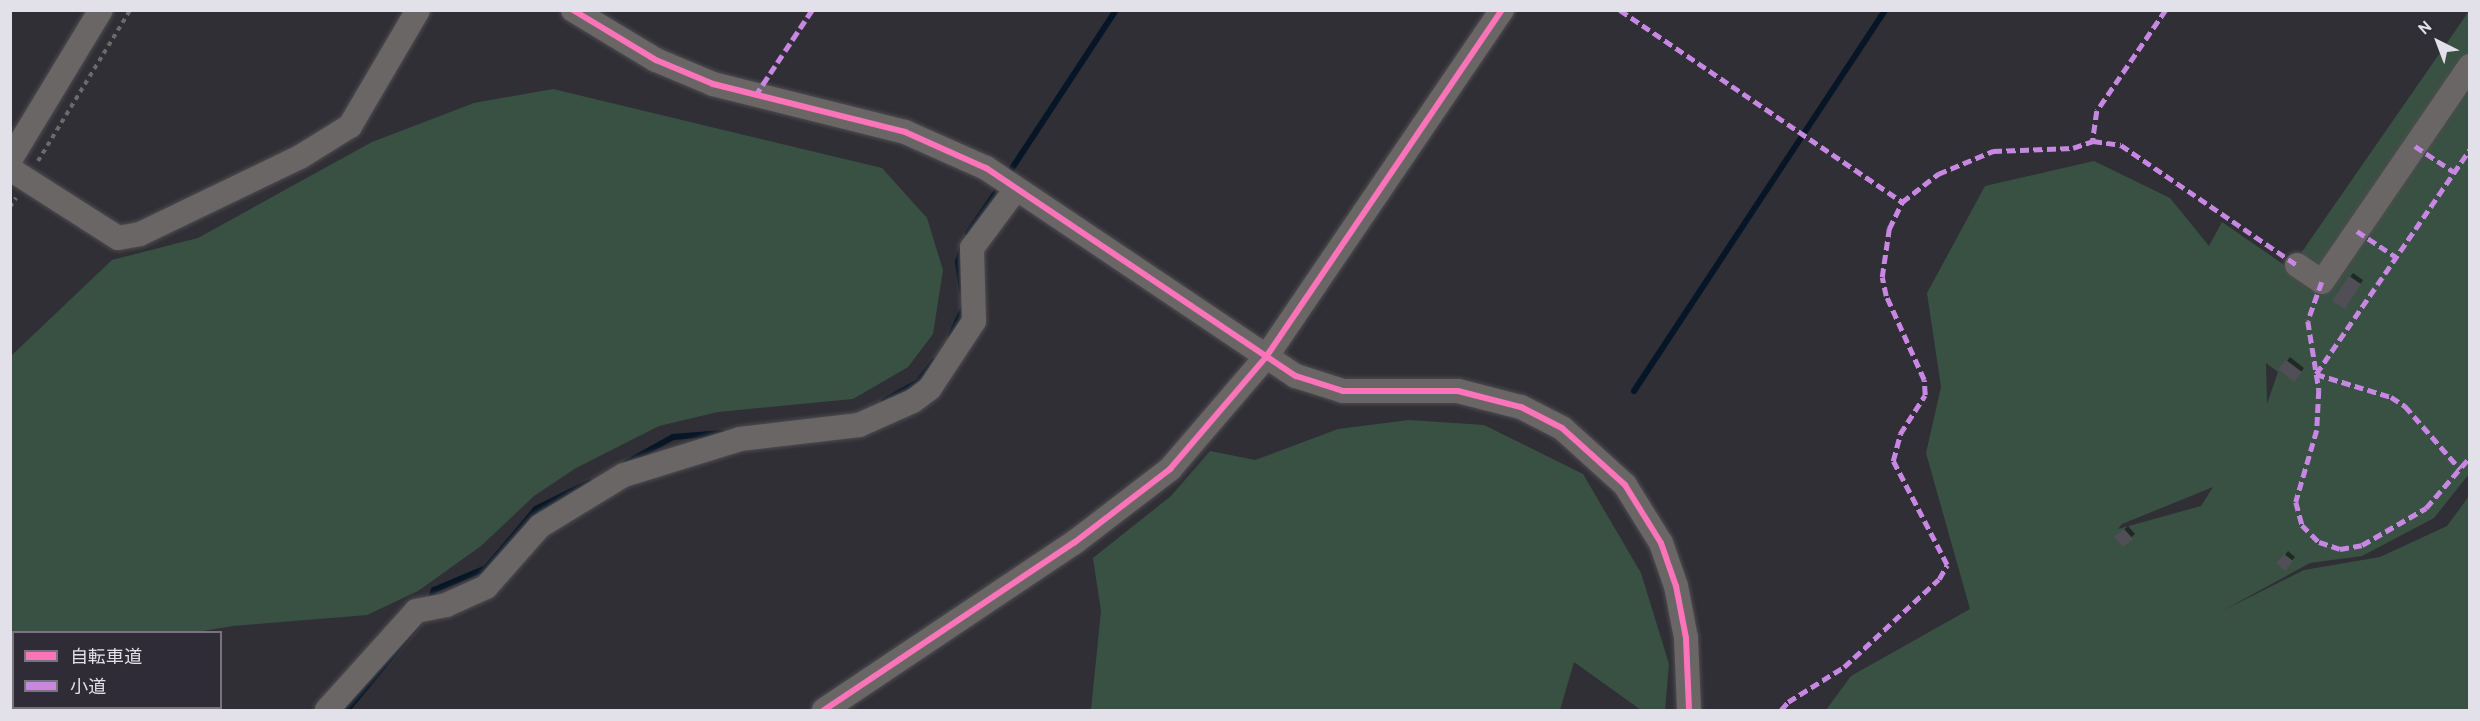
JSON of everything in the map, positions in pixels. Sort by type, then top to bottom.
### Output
[{"type":"street","points":[[10,160],[101,10]]},
{"type":"street","points":[[19,174],[118,238],[140,234],[300,157],[350,126],[418,10]]},
{"type":"street","points":[[573,10],[656,60],[713,84],[905,132],[1008,182],[1296,376],[1343,391],[1458,391],[1521,407],[1563,428],[1602,460],[1643,510],[1661,543],[1676,586],[1686,638],[1689,711]]},
{"type":"street","points":[[824,711],[1075,542],[1170,469],[1266,357],[1502,10]]},
{"type":"street","points":[[2297,265],[2322,282],[2469,66]]},
{"type":"street","points":[[327,711],[416,611],[446,605],[486,587],[540,526],[624,475],[740,439],[859,426],[912,401],[930,388],[974,321],[972,248],[1008,182]]},
{"type":"path","points":[[10,207],[19,174],[130,10]]},
{"type":"green space","points":[[2469,11],[2469,474],[2434,518],[2362,556],[2310,563],[2222,611],[2304,570],[2380,557],[2447,526],[2469,496],[2469,710],[1826,710],[1851,676],[1970,609],[1926,453],[1941,387],[1927,293],[1985,186],[2094,161],[2170,198],[2209,246],[2222,222],[2290,269]],"holes":[[[2266,363],[2278,372],[2267,404]],[[2213,487],[2201,506],[2118,529],[2122,524]]]},
{"type":"green space","points":[[553,89],[882,168],[927,218],[943,270],[933,334],[908,367],[853,399],[718,412],[659,426],[576,468],[534,496],[481,546],[418,591],[367,615],[233,626],[203,631],[12,631],[11,707],[11,356],[112,260],[198,238],[372,142],[474,103]]},
{"type":"green space","points":[[1409,420],[1484,425],[1583,474],[1641,573],[1669,664],[1665,710],[1641,710],[1574,662],[1560,710],[1091,710],[1101,611],[1093,558],[1171,496],[1210,451],[1255,460],[1338,429]]},
{"type":"building","points":[[2349,276],[2361,284],[2345,309],[2332,301]]},
{"type":"building","points":[[2286,360],[2302,372],[2294,382],[2278,369]]},
{"type":"building","points":[[2124,529],[2133,539],[2123,547],[2114,537]]},
{"type":"building","points":[[2284,554],[2293,561],[2285,571],[2276,563]]},
{"type":"waterway","points":[[1007,176],[1116,10]]},
{"type":"waterway","points":[[1634,391],[1885,10]]},
{"type":"waterway","points":[[968,233],[1001,185]]},
{"type":"waterway","points":[[962,248],[958,262],[962,291]]},
{"type":"waterway","points":[[951,335],[964,307]]},
{"type":"waterway","points":[[884,401],[918,382],[934,361]]},
{"type":"waterway","points":[[626,463],[673,437],[723,433]]},
{"type":"waterway","points":[[429,603],[434,590],[486,568],[536,509],[590,482]]},
{"type":"waterway","points":[[347,710],[423,618]]},
{"type":"marked path","points":[[755,96],[812,10]]},
{"type":"marked path","points":[[1620,10],[1902,202]]},
{"type":"marked path","points":[[2166,10],[2097,111],[2093,141],[2121,145],[2297,265]]},
{"type":"marked path","points":[[1781,710],[1788,702],[1844,667],[1939,579],[1947,565],[1893,461],[1900,434],[1925,395],[1924,380],[1886,296],[1882,277],[1889,229],[1902,202],[1938,174],[1993,151],[2073,148],[2093,141]]},
{"type":"marked path","points":[[2415,146],[2454,172]]},
{"type":"marked path","points":[[2316,374],[2470,149]]},
{"type":"marked path","points":[[2357,231],[2396,257]]},
{"type":"marked path","points":[[2322,282],[2308,321],[2319,390],[2317,430],[2296,502],[2302,525],[2319,542],[2340,549],[2362,545],[2426,508],[2470,457]]},
{"type":"marked path","points":[[2316,374],[2391,397],[2405,406],[2460,469]]},
{"type":"cycle path","points":[[573,10],[656,60],[713,84],[905,132],[986,168],[1296,376],[1343,391],[1458,391],[1521,407],[1562,428],[1625,485],[1661,543],[1676,586],[1686,638],[1689,710]]},
{"type":"cycle path","points":[[824,710],[1075,542],[1170,469],[1266,357],[1502,10]]}]
